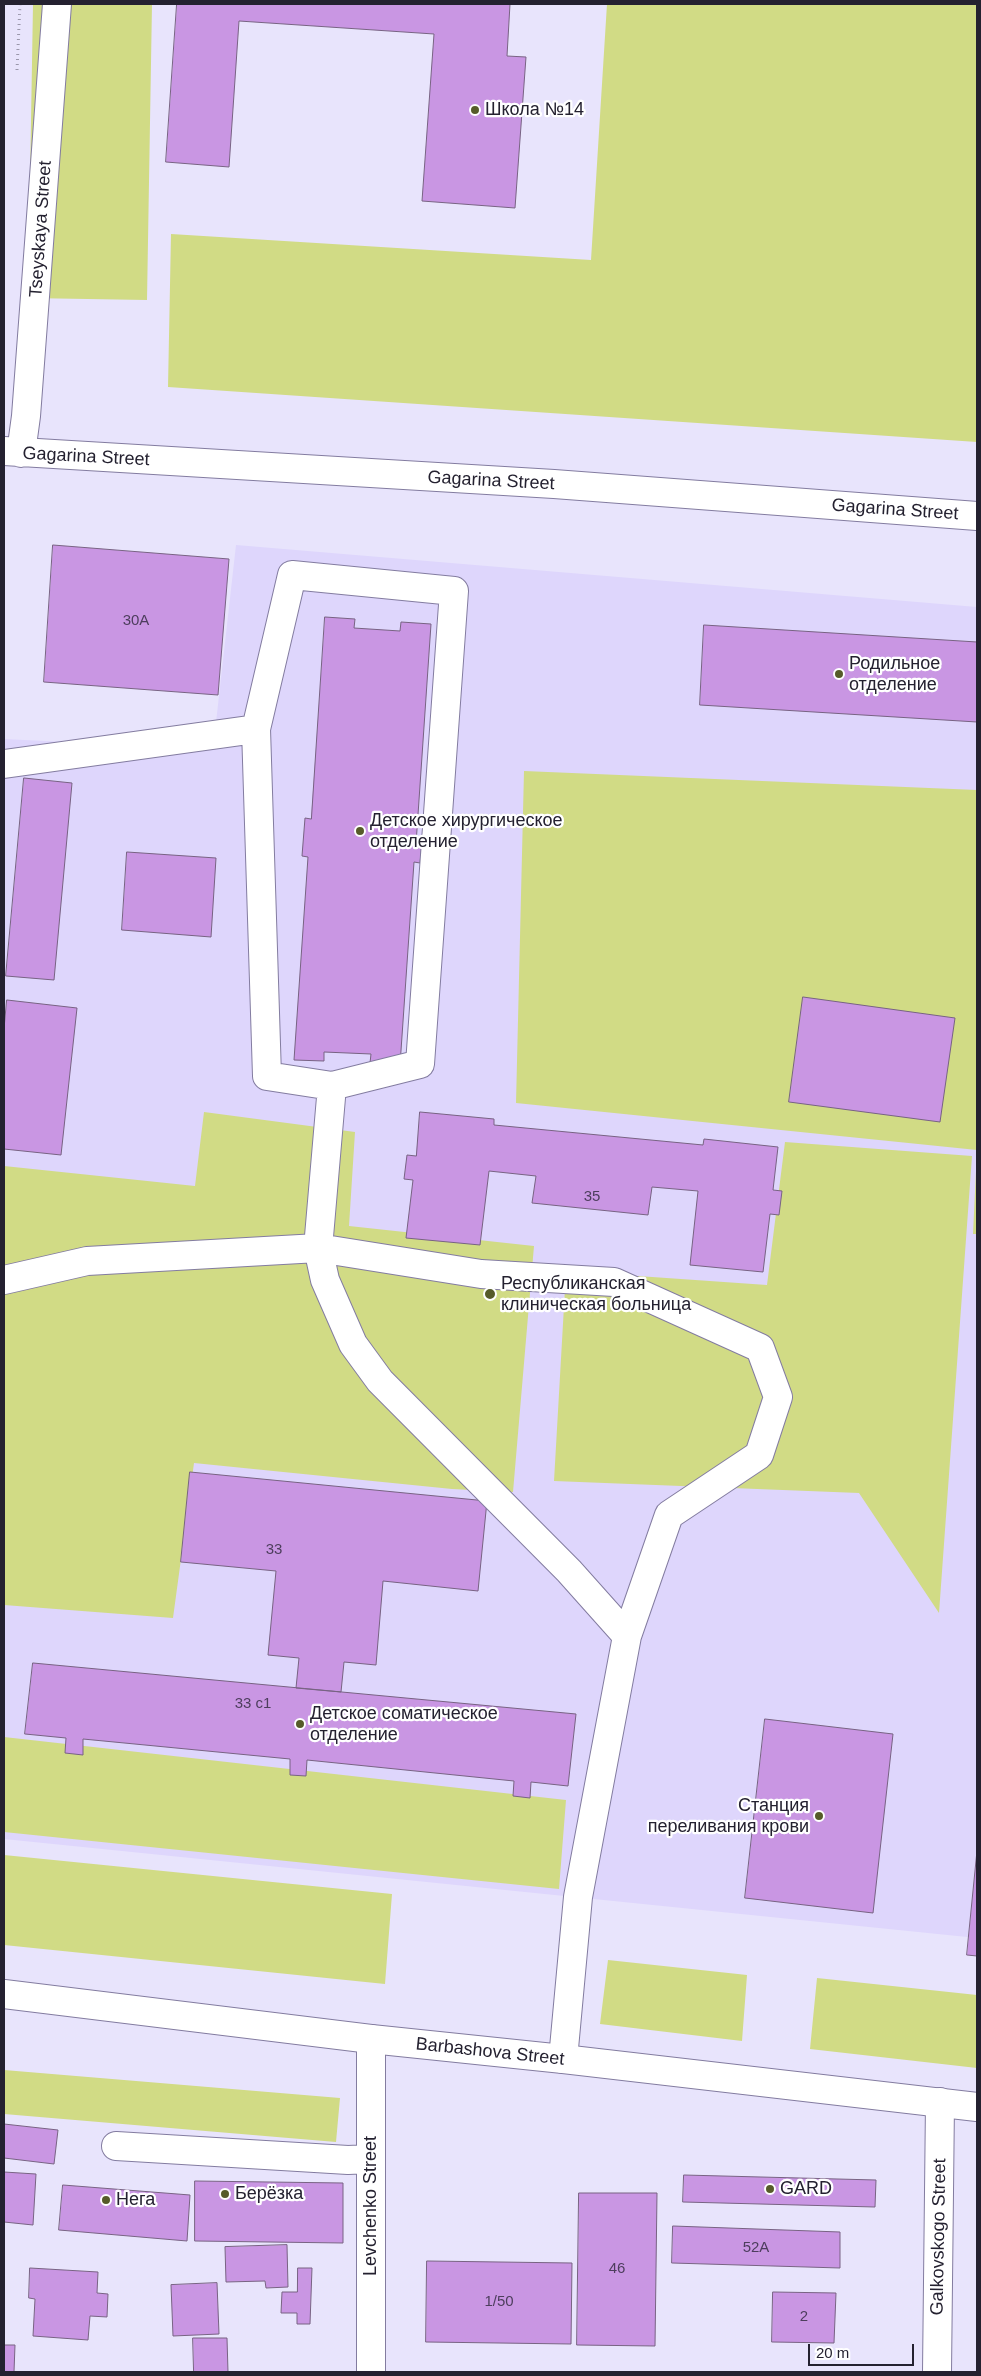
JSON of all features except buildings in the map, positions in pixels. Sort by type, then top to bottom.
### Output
[{"type":"street","name":"Tseyskaya Street","points":[[12,452],[26,416],[57,4]]},
{"type":"street","name":"Gagarina Street","points":[[12,452],[554,484],[977,516]]},
{"type":"street","points":[[292,575],[454,591],[420,1064],[332,1086],[267,1076],[256,728],[292,575]]},
{"type":"street","points":[[4,764],[256,728]]},
{"type":"street","points":[[332,1086],[318,1248],[325,1280],[353,1344],[380,1381],[569,1571],[627,1636]]},
{"type":"street","points":[[4,1280],[87,1261],[318,1248],[481,1274],[614,1282],[760,1348],[778,1397],[759,1455],[669,1515],[627,1636],[578,1897],[563,2059]]},
{"type":"street","name":"Barbashova Street","points":[[4,1994],[371,2039],[563,2059],[977,2107]]},
{"type":"street","name":"Levchenko Street","points":[[371,2039],[371,2372]]},
{"type":"street","name":"Galkovskogo Street","points":[[937,2372],[940,2102]]},
{"type":"street","points":[[116,2146],[348,2160],[371,2159]]},
{"type":"shaded area","name":"Республиканская клиническая больница","points":[[236,545],[977,607],[977,1938],[4,1839],[4,739],[213,749]]},
{"type":"green space","points":[[33,4],[152,4],[147,300],[28,298]]},
{"type":"green space","points":[[607,4],[977,4],[977,442],[168,387],[171,234],[591,260]]},
{"type":"green space","points":[[524,771],[977,790],[977,1150],[516,1103]]},
{"type":"green space","points":[[204,1112],[355,1132],[349,1226],[534,1246],[513,1492],[452,1489],[194,1463],[173,1618],[4,1605],[4,1166],[195,1186]]},
{"type":"green space","points":[[785,1142],[972,1156],[939,1613],[859,1493],[554,1481],[566,1271],[767,1285]]},
{"type":"green space","points":[[977,1150],[977,1234],[973,1234]]},
{"type":"green space","points":[[4,1737],[566,1800],[559,1889],[4,1832]]},
{"type":"green space","points":[[4,1855],[392,1894],[385,1984],[4,1945]]},
{"type":"green space","points":[[608,1960],[747,1975],[742,2041],[600,2024]]},
{"type":"green space","points":[[817,1978],[977,1995],[977,2068],[810,2049]]},
{"type":"green space","points":[[4,2070],[340,2098],[336,2142],[4,2114]]},
{"type":"place","name":"Школа №14","points":[[475,110]]},
{"type":"place","name":"Родильное отделение","points":[[839,674]]},
{"type":"place","name":"Детское хирургическое отделение","points":[[360,831]]},
{"type":"place","name":"Республиканская клиническая больница","points":[[490,1294]]},
{"type":"place","name":"Детское соматическое отделение","points":[[300,1724]]},
{"type":"place","name":"Станция переливания крови","points":[[819,1816]]},
{"type":"place","name":"GARD","points":[[770,2189]]},
{"type":"place","name":"Берёзка","points":[[225,2194]]},
{"type":"place","name":"Нега","points":[[106,2200]]}]
